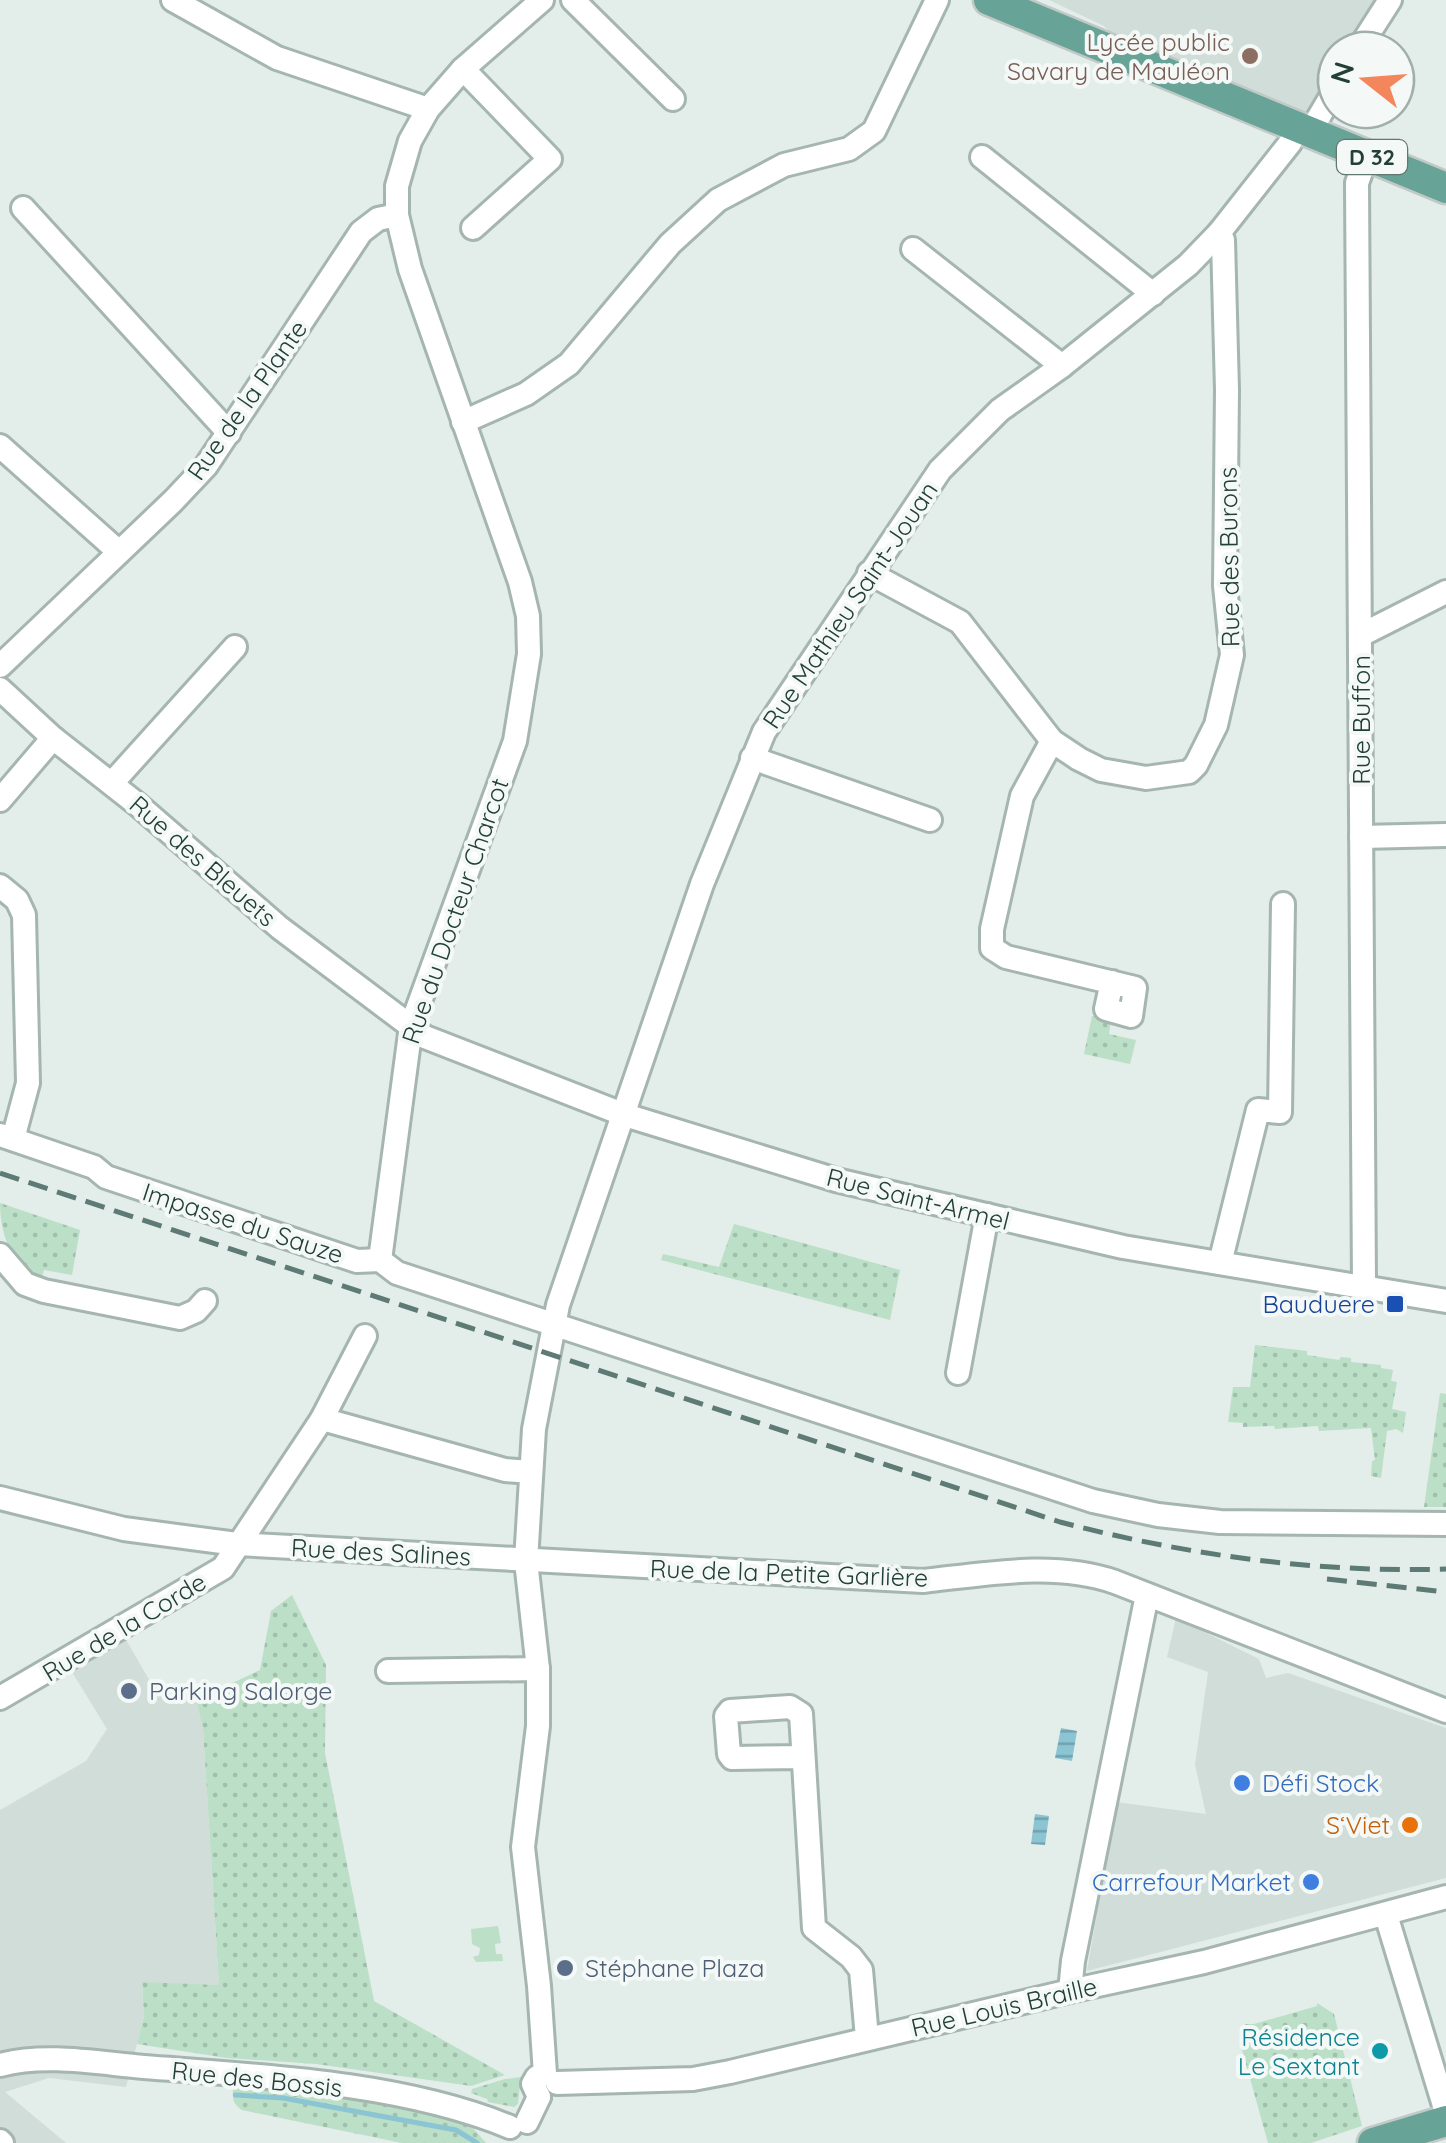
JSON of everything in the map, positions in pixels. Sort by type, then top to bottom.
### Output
[{"type":"main road","name":"D 32","points":[[990,0],[1446,188]]},
{"type":"main road","points":[[1373,2143],[1446,2122]]},
{"type":"main road","points":[[1426,2143],[1446,2138]]},
{"type":"street","name":"Rue du Docteur Charcot","points":[[380,1260],[411,1026],[515,740],[528,654],[528,616],[520,582],[410,269],[397,215],[397,186],[402,162],[428,109],[462,68],[542,0]]},
{"type":"street","points":[[572,0],[673,99]]},
{"type":"street","points":[[463,422],[526,394],[569,364],[670,244],[718,200],[784,166],[849,149],[874,131],[938,0]]},
{"type":"street","points":[[1371,30],[1390,0]]},
{"type":"street","points":[[181,2],[277,58],[428,109]]},
{"type":"street","points":[[462,68],[550,158],[474,228]]},
{"type":"street","name":"Rue Mathieu Saint-Jouan","points":[[553,1324],[679,947],[752,758],[778,708],[940,470],[1000,410],[1154,294],[1219,234],[1316,114]]},
{"type":"street","name":"Rue Buffon","points":[[1364,1286],[1357,183],[1367,155]]},
{"type":"street","points":[[982,156],[1154,294]]},
{"type":"street","points":[[23,208],[229,433]]},
{"type":"street","name":"Rue de la Plante","points":[[0,666],[182,492],[229,433],[361,232],[378,219],[397,215]]},
{"type":"street","name":"Rue des Burons","points":[[869,573],[960,622],[1052,741],[1101,770],[1146,778],[1189,772],[1212,740],[1232,655],[1225,586],[1227,390],[1223,240],[1219,234]]},
{"type":"street","points":[[913,249],[1062,366]]},
{"type":"street","points":[[0,446],[119,552]]},
{"type":"street","points":[[1360,635],[1446,592]]},
{"type":"street","points":[[112,783],[235,648]]},
{"type":"street","name":"Rue des Bleuets","points":[[0,690],[280,928],[411,1026]]},
{"type":"street","points":[[0,800],[53,738]]},
{"type":"street","points":[[1052,741],[1022,796],[992,929],[992,948],[998,954],[1112,982]]},
{"type":"street","points":[[752,758],[930,820]]},
{"type":"street","points":[[1361,836],[1446,835]]},
{"type":"street","points":[[0,886],[17,900],[24,916],[28,1083],[6,1137]]},
{"type":"street","points":[[1220,1263],[1258,1110],[1280,1112],[1283,904]]},
{"type":"street","name":"Rue Saint-Armel","points":[[411,1026],[425,1036],[625,1115],[836,1180],[1123,1247],[1446,1301]]},
{"type":"street","name":"Impasse du Sauze","points":[[6,1137],[94,1167],[106,1178],[357,1261],[380,1260]]},
{"type":"street","points":[[958,1373],[986,1215]]},
{"type":"street","points":[[0,1255],[25,1284],[44,1291],[180,1318],[196,1311],[205,1301]]},
{"type":"street","points":[[380,1260],[397,1272],[1111,1505],[1189,1520],[1446,1524]]},
{"type":"street","points":[[520,2134],[547,2085],[523,1848],[538,1726],[538,1669],[526,1561],[530,1472],[536,1409],[553,1324]]},
{"type":"street","name":"Rue de la Corde","points":[[0,1698],[223,1568],[322,1419],[366,1336]]},
{"type":"street","points":[[322,1419],[505,1470],[530,1472]]},
{"type":"street","name":"Rue des Salines","points":[[0,1498],[124,1529],[237,1544],[526,1561]]},
{"type":"street","name":"Rue de la Petite Garlière","points":[[526,1561],[923,1581],[1064,1570],[1098,1576],[1446,1711]]},
{"type":"street","points":[[1070,1991],[1148,1595]]},
{"type":"street","points":[[388,1671],[538,1669]]},
{"type":"street","points":[[803,1757],[814,1928],[851,1957],[861,1970],[867,2038]]},
{"type":"street","name":"Rue Louis Braille","points":[[547,2085],[693,2079],[1204,1962],[1446,1897]]},
{"type":"street","points":[[1386,1915],[1446,2112]]},
{"type":"street","name":"Rue des Bossis","points":[[0,2065],[53,2059],[302,2082],[441,2102],[520,2134]]},
{"type":"shaded area","name":"Lycée public Savary de Mauléon","points":[[1049,0],[1378,0],[1359,30],[1316,30],[1316,100],[1307,114],[1111,33]]},
{"type":"shaded area","points":[[1176,1618],[1259,1659],[1266,1678],[1288,1673],[1446,1728],[1446,1878],[1087,1971],[1116,1802],[1206,1814],[1195,1765],[1208,1672],[1167,1657]]},
{"type":"shaded area","points":[[125,1638],[155,1690],[194,1692],[203,1729],[219,1985],[142,1983],[144,2016],[126,2087],[49,2078],[5,2092],[66,2143],[0,2143],[0,1810],[86,1761],[107,1729],[69,1667]]},
{"type":"green space","points":[[1092,1016],[1111,1020],[1109,1034],[1136,1040],[1130,1064],[1084,1054]]},
{"type":"green space","points":[[0,1203],[80,1230],[72,1275],[44,1270],[41,1282],[22,1268],[5,1238]]},
{"type":"green space","points":[[734,1224],[900,1270],[890,1320],[661,1260],[663,1254],[719,1267]]},
{"type":"green space","points":[[1255,1345],[1307,1351],[1307,1355],[1339,1360],[1351,1358],[1351,1362],[1393,1370],[1391,1381],[1397,1382],[1392,1409],[1406,1412],[1403,1433],[1396,1429],[1387,1431],[1381,1478],[1371,1476],[1375,1460],[1371,1428],[1319,1431],[1318,1426],[1275,1429],[1228,1422],[1233,1387],[1250,1387]]},
{"type":"green space","points":[[1440,1393],[1446,1394],[1446,1507],[1424,1507]]},
{"type":"green space","points":[[292,1595],[326,1665],[325,1753],[374,2001],[505,2075],[471,2086],[137,2044],[144,2016],[142,1982],[219,1985],[203,1729],[196,1700],[260,1670],[271,1611]]},
{"type":"green space","points":[[498,1926],[501,1943],[495,1944],[496,1954],[502,1954],[503,1961],[476,1962],[473,1957],[479,1955],[480,1948],[472,1944],[471,1929]]},
{"type":"green space","points":[[1317,2003],[1334,2014],[1362,2126],[1311,2143],[1268,2143],[1241,2046],[1241,2030],[1246,2024]]},
{"type":"green space","points":[[521,2077],[518,2104],[514,2107],[488,2102],[471,2093],[472,2089]]},
{"type":"green space","points":[[233,2089],[323,2093],[455,2117],[474,2122],[472,2127],[486,2143],[402,2143],[242,2110],[233,2099]]},
{"type":"water","points":[[1061,1728],[1077,1731],[1072,1761],[1055,1758]]},
{"type":"water","points":[[1035,1814],[1049,1816],[1045,1845],[1031,1844]]},
{"type":"waterway","points":[[236,2095],[283,2098],[456,2130],[477,2143]]},
{"type":"railway","points":[[0,1173],[1060,1522],[1155,1544],[1300,1565],[1446,1569]]},
{"type":"railway","points":[[1327,1579],[1446,1592]]},
{"type":"place","name":"Lycée public Savary de Mauléon","points":[[1250,56]]},
{"type":"place","name":"Bauduere","points":[[1395,1304]]},
{"type":"place","name":"Parking Salorge","points":[[129,1691]]},
{"type":"place","name":"Défi Stock","points":[[1242,1783]]},
{"type":"place","name":"S‘Viet","points":[[1410,1825]]},
{"type":"place","name":"Carrefour Market","points":[[1311,1882]]},
{"type":"place","name":"Stéphane Plaza","points":[[565,1968]]},
{"type":"place","name":"Résidence Le Sextant","points":[[1380,2051]]}]
